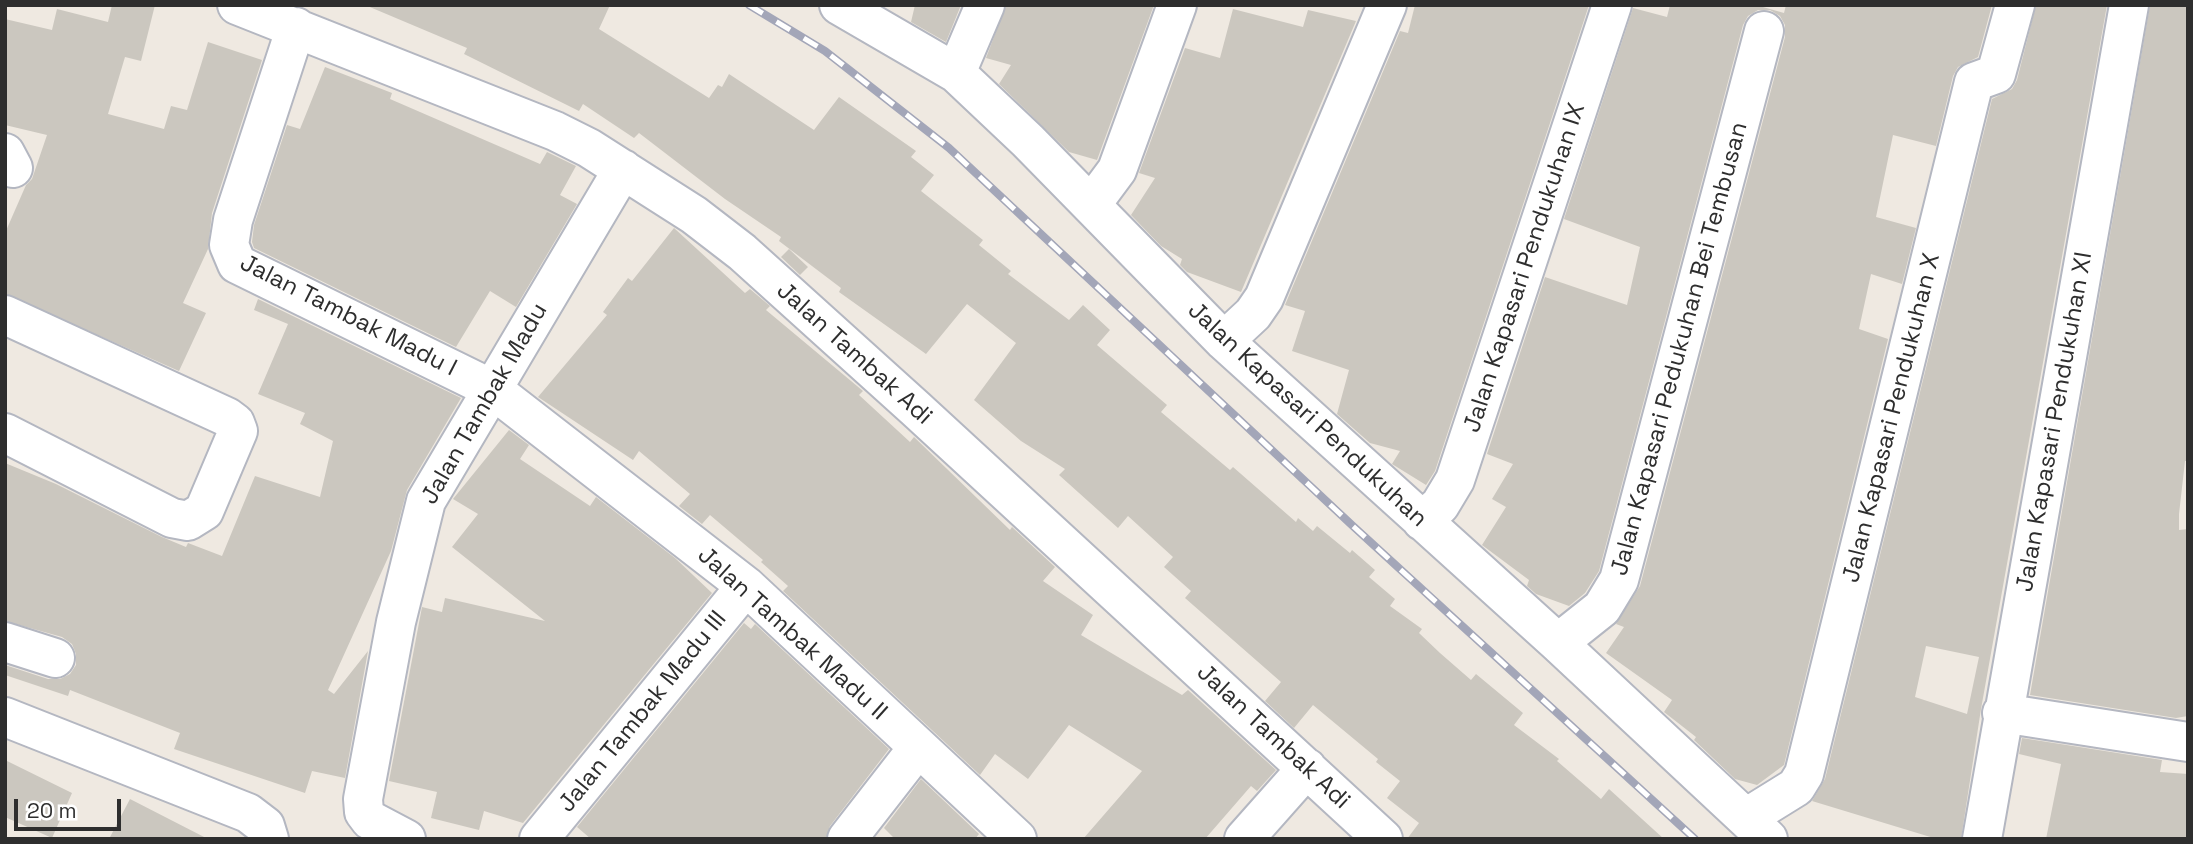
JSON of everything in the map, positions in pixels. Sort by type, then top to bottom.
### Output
[{"type":"street","name":"Jalan Tambak Adi","points":[[237,5],[543,126],[589,148],[694,215],[742,252],[1383,839]]},
{"type":"street","name":"Jalan Kapasari Pendukuhan","points":[[839,5],[956,73],[1091,205],[1224,341],[1558,643],[1757,828]]},
{"type":"street","points":[[956,73],[985,5]]},
{"type":"street","points":[[1091,205],[1118,170],[1177,5]]},
{"type":"street","points":[[1224,341],[1253,314],[1264,298],[1387,5]]},
{"type":"street","name":"Jalan Kapasari Pendukuhan IX","points":[[1422,522],[1440,505],[1455,480],[1612,5]]},
{"type":"street","name":"Jalan Kapasari Pendukuhan X","points":[[1757,828],[1796,787],[1804,774],[1974,82],[1997,72],[2015,5]]},
{"type":"street","name":"Jalan Kapasari Pendukuhan XI","points":[[1982,839],[2002,713],[2129,5]]},
{"type":"street","name":"Jalan Tambak Madu I","points":[[296,27],[233,220],[229,245],[232,258],[246,270],[492,389]]},
{"type":"street","name":"Jalan Kapasari Pedukuhan Bei Tembusan","points":[[1558,643],[1602,608],[1619,580],[1764,31]]},
{"type":"street","name":"Jalan Tambak Madu","points":[[406,839],[373,824],[363,805],[396,622],[426,501],[623,169]]},
{"type":"street","points":[[5,314],[227,417],[235,423],[238,431],[204,511],[188,521],[173,518],[5,433]]},
{"type":"street","name":"Jalan Tambak Madu II","points":[[492,389],[746,586],[917,749],[1017,839]]},
{"type":"street","name":"Jalan Tambak Madu III","points":[[540,839],[746,586]]},
{"type":"street","points":[[5,642],[55,658]]},
{"type":"street","points":[[2002,713],[2188,742]]},
{"type":"street","points":[[5,717],[248,813],[265,825],[269,839]]},
{"type":"street","points":[[847,839],[917,749]]},
{"type":"street","points":[[1244,839],[1307,768]]},
{"type":"building","points":[[112,5],[155,5],[141,61],[125,57],[108,114],[164,129],[171,106],[187,110],[208,42],[262,60],[212,213],[208,249],[183,303],[206,313],[179,371],[5,294],[5,233],[26,185],[32,179],[47,135],[5,125],[5,19],[52,30],[57,9],[108,22]]},
{"type":"building","points":[[365,5],[610,5],[599,29],[709,98],[718,85],[722,87],[729,74],[814,130],[839,97],[916,151],[911,157],[934,175],[921,191],[983,240],[979,245],[1011,271],[1008,274],[1069,320],[1083,305],[1110,330],[1097,345],[1167,405],[1161,412],[1230,470],[1233,467],[1296,522],[1298,518],[1313,531],[1317,526],[1350,553],[1352,550],[1375,570],[1369,577],[1395,599],[1390,606],[1422,629],[1419,633],[1471,680],[1476,674],[1523,713],[1514,725],[1559,759],[1557,761],[1601,799],[1609,789],[1664,839],[1407,839],[1419,823],[1387,798],[1400,781],[1313,705],[1294,728],[1265,701],[1281,682],[1185,598],[1191,591],[1164,567],[1173,557],[1128,516],[1118,528],[1059,475],[1065,469],[1021,441],[974,400],[1016,343],[967,304],[926,354],[839,292],[841,288],[779,241],[781,237],[725,199],[639,133],[634,138],[583,104],[579,111],[464,54],[467,48]]},
{"type":"building","points":[[915,5],[961,5],[946,42],[911,22]]},
{"type":"building","points":[[1006,5],[1154,5],[1097,160],[1069,152],[999,84],[1011,65],[986,58]]},
{"type":"building","points":[[1415,5],[1589,5],[1435,471],[1426,485],[1392,464],[1400,451],[1370,443],[1337,414],[1349,370],[1292,351],[1305,311],[1285,305],[1400,31],[1408,33]]},
{"type":"building","points":[[1670,5],[1756,5],[1784,13],[1786,5],[1992,5],[1978,57],[1958,67],[1953,76],[1936,146],[1893,135],[1876,217],[1916,228],[1902,284],[1871,274],[1859,329],[1888,339],[1784,765],[1757,785],[1735,779],[1694,740],[1696,737],[1664,712],[1672,700],[1606,653],[1624,627],[1616,624],[1640,586],[1785,37],[1785,25],[1780,16],[1770,10],[1758,10],[1748,16],[1743,25],[1599,571],[1585,593],[1569,606],[1536,594],[1527,586],[1529,580],[1482,545],[1506,507],[1492,499],[1513,464],[1487,454],[1545,277],[1627,305],[1640,247],[1564,219],[1633,8],[1667,17]]},
{"type":"building","points":[[2036,5],[2107,5],[1981,709],[1961,839],[1937,839],[1812,801],[1825,779],[1992,99],[2012,89],[2017,80]],"holes":[[[1926,646],[1979,657],[1967,714],[1915,697]]]},
{"type":"building","points":[[2150,5],[2188,5],[2188,461],[2185,461],[2179,530],[2188,529],[2188,716],[2176,718],[2030,695]]},
{"type":"building","points":[[1233,9],[1303,27],[1308,10],[1356,21],[1241,292],[1187,272],[1180,265],[1182,259],[1161,246],[1131,215],[1155,178],[1139,173],[1185,48],[1220,58]]},
{"type":"building","points":[[325,67],[392,93],[390,99],[540,164],[547,152],[576,166],[560,195],[577,204],[516,307],[490,291],[456,347],[254,248],[254,225],[287,125],[300,129]]},
{"type":"building","points":[[674,228],[745,293],[750,289],[770,306],[766,310],[863,391],[859,395],[910,442],[914,437],[1010,530],[1012,527],[1055,567],[1043,581],[1093,615],[1081,635],[1182,695],[1188,690],[1276,770],[1257,791],[1251,786],[1205,839],[1083,839],[1142,771],[1069,725],[1028,779],[995,754],[980,775],[783,591],[788,586],[761,562],[763,560],[710,515],[702,524],[679,506],[690,494],[639,451],[633,460],[538,397],[607,315],[603,312],[628,278],[632,281]]},
{"type":"building","points":[[789,249],[808,267],[800,275],[781,257]]},
{"type":"building","points":[[258,299],[461,398],[407,490],[391,551],[328,690],[334,694],[368,651],[345,778],[312,771],[305,793],[174,749],[180,733],[70,690],[68,696],[5,675],[5,665],[48,679],[60,679],[70,674],[76,665],[76,654],[72,644],[62,637],[5,621],[5,463],[56,484],[162,537],[186,547],[188,543],[222,556],[255,476],[320,497],[333,441],[300,424],[305,413],[258,394],[288,324],[254,310]]},
{"type":"building","points":[[509,430],[529,445],[520,459],[590,506],[596,497],[675,558],[712,593],[523,823],[484,811],[479,830],[431,818],[437,792],[389,781],[422,607],[442,612],[445,598],[545,621],[452,547],[478,514],[453,499]]},
{"type":"building","points":[[744,623],[751,629],[755,624],[889,749],[830,826],[826,839],[591,839],[577,827]]},
{"type":"building","points":[[2022,738],[2162,760],[2160,772],[2188,774],[2188,839],[2046,839],[2061,764],[2019,754]]},
{"type":"building","points":[[5,760],[72,793],[52,838],[5,817]]},
{"type":"building","points":[[921,779],[979,834],[975,839],[895,839],[884,828]]},
{"type":"building","points":[[130,799],[208,839],[109,839]]},
{"type":"railway","points":[[749,5],[825,51],[949,148],[1354,527],[1695,839]]}]
